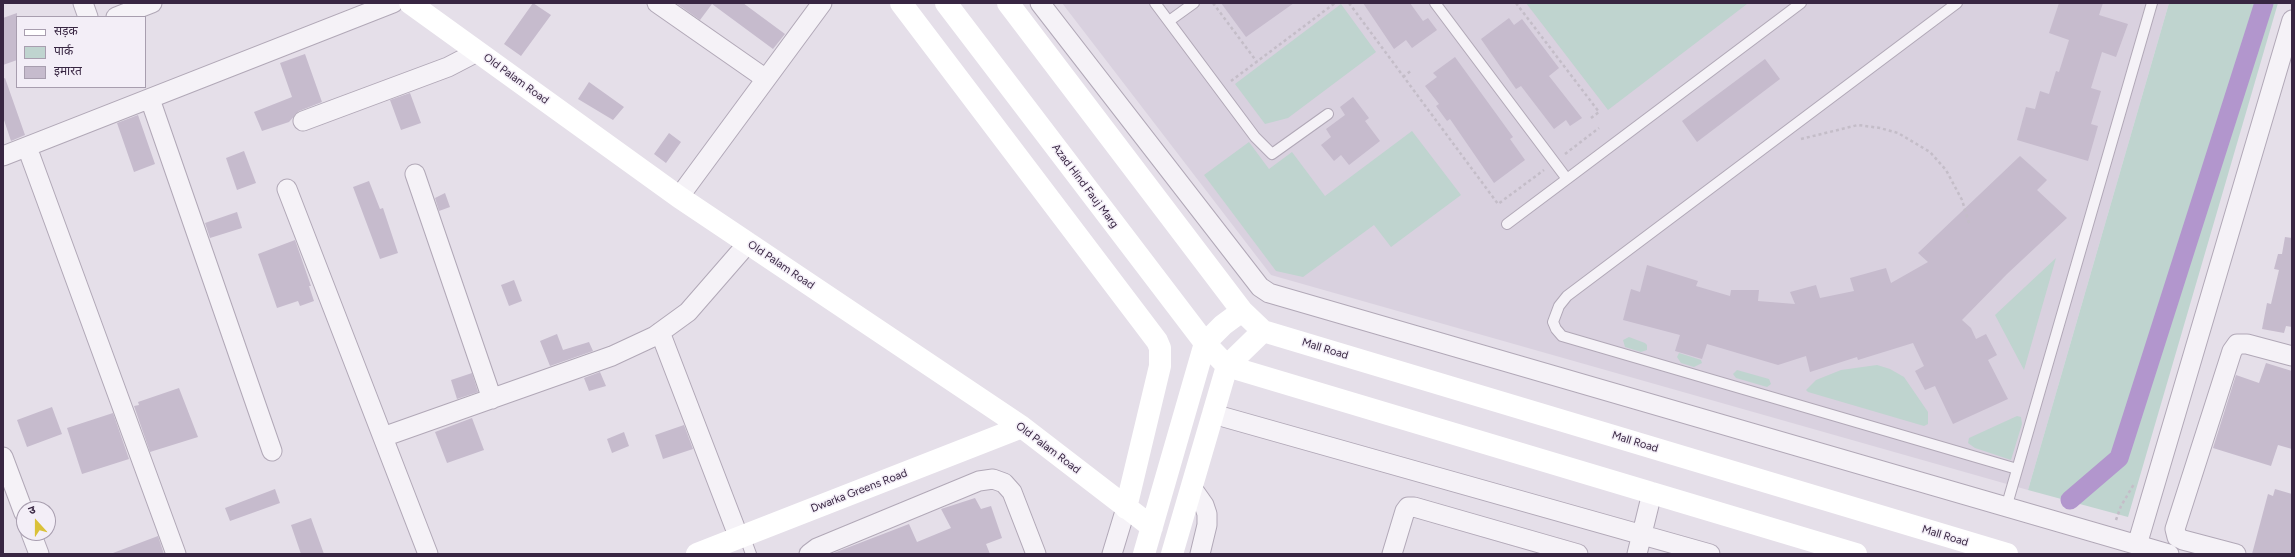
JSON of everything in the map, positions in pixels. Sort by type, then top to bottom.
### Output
[{"type":"street","points":[[83,3],[88,16]]},
{"type":"street","points":[[119,16],[152,3]]},
{"type":"street","points":[[3,156],[393,3]]},
{"type":"street","name":"Old Palam Road","points":[[410,3],[679,197],[1022,427],[1152,527]]},
{"type":"street","points":[[657,3],[677,9],[766,79]]},
{"type":"street","points":[[679,197],[822,3]]},
{"type":"street","points":[[901,3],[1157,341],[1160,348],[1160,366],[1126,508],[1112,554]]},
{"type":"street","name":"Azad Hind Fauj Marg","points":[[946,3],[1205,344],[1227,366]]},
{"type":"street","points":[[1008,3],[1242,312],[1263,331],[1227,366],[1172,554]]},
{"type":"street","points":[[1040,3],[1260,288],[1277,295],[2006,508],[2169,554]]},
{"type":"street","points":[[2137,545],[2292,20]]},
{"type":"street","points":[[303,121],[448,67],[477,52]]},
{"type":"street","points":[[150,99],[272,451]]},
{"type":"street","points":[[27,147],[176,554]]},
{"type":"street","points":[[415,174],[492,399]]},
{"type":"street","points":[[287,189],[428,554]]},
{"type":"street","points":[[383,438],[612,356],[660,332],[688,312],[748,243]]},
{"type":"street","points":[[1144,554],[1205,344],[1223,325],[1242,312]]},
{"type":"street","name":"Mall Road","points":[[1263,331],[2007,554]]},
{"type":"street","points":[[660,332],[745,542]]},
{"type":"street","points":[[2236,554],[2183,540],[2177,537],[2175,529],[2232,350],[2237,344],[2247,344],[2292,356]]},
{"type":"street","points":[[1227,366],[1856,554]]},
{"type":"street","points":[[1213,414],[1710,554]]},
{"type":"street","name":"Dwarka Greens Road","points":[[697,554],[745,542],[1022,427]]},
{"type":"street","points":[[3,457],[20,501]]},
{"type":"street","points":[[809,554],[817,548],[979,482],[993,479],[1004,483],[1012,492],[1036,554]]},
{"type":"street","points":[[1192,488],[1204,505],[1208,514],[1200,554]]},
{"type":"street","points":[[1637,554],[1652,493]]},
{"type":"street","points":[[1392,554],[1405,511],[1408,507],[1414,507],[1578,554]]},
{"type":"street","points":[[34,541],[39,554]]},
{"type":"lane","points":[[1155,3],[1255,137],[1272,154],[1328,114]]},
{"type":"lane","points":[[1169,22],[1194,3]]},
{"type":"lane","points":[[1435,3],[1567,179]]},
{"type":"lane","points":[[1507,224],[1801,3]]},
{"type":"lane","points":[[1957,3],[1568,296],[1554,316],[1556,329],[1562,336],[2017,469]]},
{"type":"lane","points":[[2006,508],[2152,3]]},
{"type":"path","points":[[1213,3],[1257,62]]},
{"type":"path","points":[[1220,90],[1335,3]]},
{"type":"path","points":[[1349,3],[1498,204]]},
{"type":"path","points":[[1516,3],[1599,112],[1591,118]]},
{"type":"path","points":[[1403,77],[1412,70]]},
{"type":"path","points":[[1785,133],[1801,139],[1807,139],[1858,125],[1880,128],[1898,133],[1930,152],[1946,170],[1962,200],[1969,223]]},
{"type":"shaded area","points":[[1062,3],[2169,3],[2028,490],[1271,275]]},
{"type":"green space","points":[[1526,3],[1746,3],[1747,4],[1608,110]]},
{"type":"green space","points":[[2169,3],[2278,3],[2128,517],[2028,490]]},
{"type":"green space","points":[[1341,4],[1376,52],[1288,118],[1265,124],[1235,84]]},
{"type":"green space","points":[[1412,131],[1461,195],[1391,247],[1374,225],[1303,277],[1276,271],[1204,175],[1249,142],[1269,169],[1292,152],[1325,196]]},
{"type":"green space","points":[[2056,258],[2024,370],[1995,315]]},
{"type":"green space","points":[[1629,337],[1645,343],[1647,345],[1647,350],[1641,352],[1625,347],[1623,340]]},
{"type":"green space","points":[[1679,353],[1701,360],[1702,363],[1694,367],[1681,363],[1677,357]]},
{"type":"green space","points":[[1877,365],[1890,369],[1904,377],[1928,412],[1928,424],[1924,426],[1808,392],[1806,390],[1816,380],[1841,370]]},
{"type":"green space","points":[[1737,370],[1769,379],[1771,384],[1767,387],[1736,378],[1733,374]]},
{"type":"green space","points":[[2017,416],[2021,417],[2022,424],[2011,460],[1975,448],[1968,443],[1969,438]]},
{"type":"building","points":[[533,3],[551,15],[521,56],[504,44]]},
{"type":"building","points":[[676,3],[743,3],[785,34],[773,49],[712,4],[700,20]]},
{"type":"building","points":[[1221,3],[1294,3],[1246,37]]},
{"type":"building","points":[[1363,3],[1410,3],[1423,21],[1428,18],[1437,30],[1412,48],[1406,40],[1394,49]]},
{"type":"building","points":[[2059,3],[2103,3],[2099,15],[2128,24],[2116,57],[2102,52],[2091,88],[2101,91],[2091,124],[2098,126],[2088,161],[2017,140],[2026,107],[2035,109],[2040,91],[2049,94],[2056,71],[2059,72],[2069,40],[2049,33]]},
{"type":"building","points":[[17,13],[16,60],[3,65],[3,18]]},
{"type":"building","points":[[1509,18],[1514,25],[1522,19],[1559,68],[1549,76],[1582,118],[1570,126],[1566,120],[1554,129],[1521,86],[1516,89],[1481,39]]},
{"type":"building","points":[[305,54],[322,102],[299,111],[289,122],[262,131],[254,112],[292,97],[280,63]]},
{"type":"building","points":[[1455,57],[1513,137],[1510,139],[1525,160],[1494,183],[1450,119],[1447,121],[1436,106],[1439,104],[1425,86],[1437,77],[1433,73]]},
{"type":"building","points":[[1765,59],[1780,79],[1697,142],[1682,121]]},
{"type":"building","points":[[5,78],[25,135],[11,141],[3,117],[3,79]]},
{"type":"building","points":[[589,82],[624,107],[613,120],[578,99]]},
{"type":"building","points":[[410,93],[421,123],[401,130],[390,100]]},
{"type":"building","points":[[1353,97],[1369,118],[1365,121],[1380,141],[1349,165],[1341,155],[1334,161],[1321,145],[1331,137],[1326,129],[1345,115],[1340,107]]},
{"type":"building","points":[[138,115],[155,164],[134,172],[117,123]]},
{"type":"building","points":[[669,133],[681,142],[666,163],[654,154]]},
{"type":"building","points":[[244,151],[256,183],[237,190],[226,158]]},
{"type":"building","points":[[2020,156],[2047,180],[2037,190],[2067,218],[2007,274],[1962,320],[1971,328],[1976,339],[1986,334],[1997,355],[1988,360],[2008,399],[1953,424],[1935,386],[1925,390],[1915,371],[1924,366],[1913,343],[1858,360],[1857,357],[1810,372],[1806,356],[1778,365],[1707,344],[1702,359],[1675,351],[1680,335],[1623,320],[1631,289],[1640,292],[1647,265],[1698,281],[1696,286],[1730,296],[1731,290],[1759,290],[1758,301],[1795,304],[1790,292],[1816,285],[1820,298],[1854,291],[1850,278],[1886,268],[1891,283],[1928,262],[1918,253]]},
{"type":"building","points":[[369,181],[380,209],[383,208],[398,253],[380,259],[353,187]]},
{"type":"building","points":[[445,193],[450,207],[439,211],[435,198]]},
{"type":"building","points":[[237,212],[242,228],[210,238],[205,223]]},
{"type":"building","points":[[2285,237],[2292,238],[2292,327],[2286,326],[2284,333],[2262,329],[2267,303],[2271,304],[2279,270],[2274,269],[2278,254],[2282,254]]},
{"type":"building","points":[[295,240],[311,286],[309,286],[314,301],[300,306],[298,301],[277,308],[258,254]]},
{"type":"building","points":[[514,280],[522,301],[509,306],[501,285]]},
{"type":"building","points":[[557,334],[563,350],[589,342],[593,351],[550,366],[540,341]]},
{"type":"building","points":[[2266,363],[2292,371],[2292,449],[2278,445],[2271,466],[2213,448],[2236,375],[2259,383]]},
{"type":"building","points":[[600,372],[606,386],[589,391],[584,378]]},
{"type":"building","points":[[472,373],[478,392],[457,399],[451,380]]},
{"type":"building","points":[[179,388],[198,437],[150,452],[134,406],[139,405],[138,402]]},
{"type":"building","points":[[52,407],[62,434],[27,447],[17,420]]},
{"type":"building","points":[[113,413],[129,459],[82,474],[67,428]]},
{"type":"building","points":[[472,418],[484,450],[447,463],[435,432]]},
{"type":"building","points":[[684,425],[693,449],[663,459],[655,435]]},
{"type":"building","points":[[624,432],[629,446],[612,453],[607,439]]},
{"type":"building","points":[[275,489],[280,503],[230,521],[225,508]]},
{"type":"building","points":[[2275,489],[2292,494],[2292,554],[2252,554],[2268,494],[2273,496]]},
{"type":"building","points":[[975,498],[981,509],[991,506],[1002,538],[986,544],[990,554],[831,554],[909,524],[917,542],[951,528],[941,509]]},
{"type":"building","points":[[311,518],[324,554],[301,554],[291,525]]},
{"type":"building","points":[[158,536],[164,554],[113,553]]},
{"type":"waterway","points":[[2070,500],[2119,458],[2264,3]]}]
